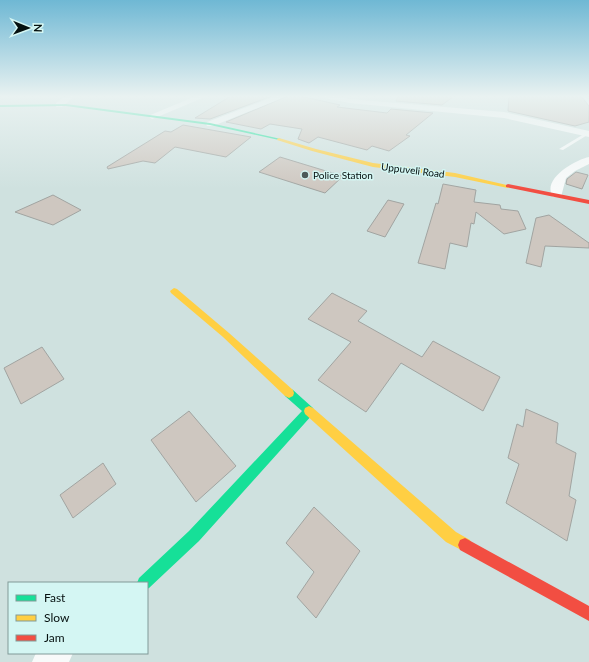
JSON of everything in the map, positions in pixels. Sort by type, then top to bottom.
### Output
[{"type":"main road","name":"Uppuveli Road","points":[[225,127],[266,135],[314,150],[373,165],[455,175],[589,202]]},
{"type":"main road","points":[[174,291],[226,335],[451,537],[589,614]]},
{"type":"main road","points":[[145,582],[194,536],[309,411]]},
{"type":"street","points":[[560,127],[588,133]]},
{"type":"street","points":[[557,196],[556,186],[565,172],[589,160]]},
{"type":"street","points":[[47,662],[57,654]]},
{"type":"lane","points":[[561,149],[588,133]]},
{"type":"building","points":[[180,127],[194,127],[251,137],[226,157],[175,147],[155,163],[143,161],[108,169],[107,167],[165,131],[171,132]]},
{"type":"building","points":[[250,127],[265,127],[261,129]]},
{"type":"building","points":[[289,127],[416,127],[406,135],[410,136],[389,151],[372,146],[367,150],[318,137],[309,143],[298,139],[302,129]]},
{"type":"building","name":"Police Station","points":[[280,157],[343,176],[325,193],[259,172]]},
{"type":"building","points":[[576,172],[588,175],[582,189],[566,184],[567,179]]},
{"type":"building","points":[[443,184],[476,190],[474,202],[500,205],[501,209],[518,211],[526,229],[504,234],[476,212],[474,224],[471,223],[467,247],[450,243],[445,269],[418,263],[436,203],[438,204]]},
{"type":"building","points":[[53,195],[81,210],[53,225],[15,212]]},
{"type":"building","points":[[388,200],[404,204],[385,237],[367,231]]},
{"type":"building","points":[[549,215],[589,243],[589,248],[545,246],[541,267],[526,263],[536,218]]},
{"type":"building","points":[[332,293],[367,311],[358,321],[422,357],[433,341],[500,377],[483,411],[401,363],[366,412],[318,380],[351,342],[308,319]]},
{"type":"building","points":[[42,347],[64,379],[21,404],[4,368]]},
{"type":"building","points":[[526,409],[558,423],[556,443],[576,453],[569,496],[576,500],[567,541],[506,503],[519,464],[508,458],[517,424],[523,427]]},
{"type":"building","points":[[189,411],[236,466],[196,502],[151,440]]},
{"type":"building","points":[[103,463],[116,484],[73,518],[60,495]]},
{"type":"building","points":[[314,507],[360,551],[316,618],[297,597],[314,572],[286,543]]},
{"type":"traffic: fast","points":[[223,127],[279,139]]},
{"type":"traffic: fast","points":[[145,582],[194,536],[309,411],[289,393]]},
{"type":"traffic: slow","points":[[279,139],[314,150],[373,165],[455,175],[508,186]]},
{"type":"traffic: slow","points":[[174,291],[226,335],[289,393]]},
{"type":"traffic: slow","points":[[309,411],[451,537],[465,545]]},
{"type":"traffic: jam","points":[[508,186],[589,202]]},
{"type":"traffic: jam","points":[[465,545],[589,614]]},
{"type":"place","name":"Police Station","points":[[305,175]]}]
